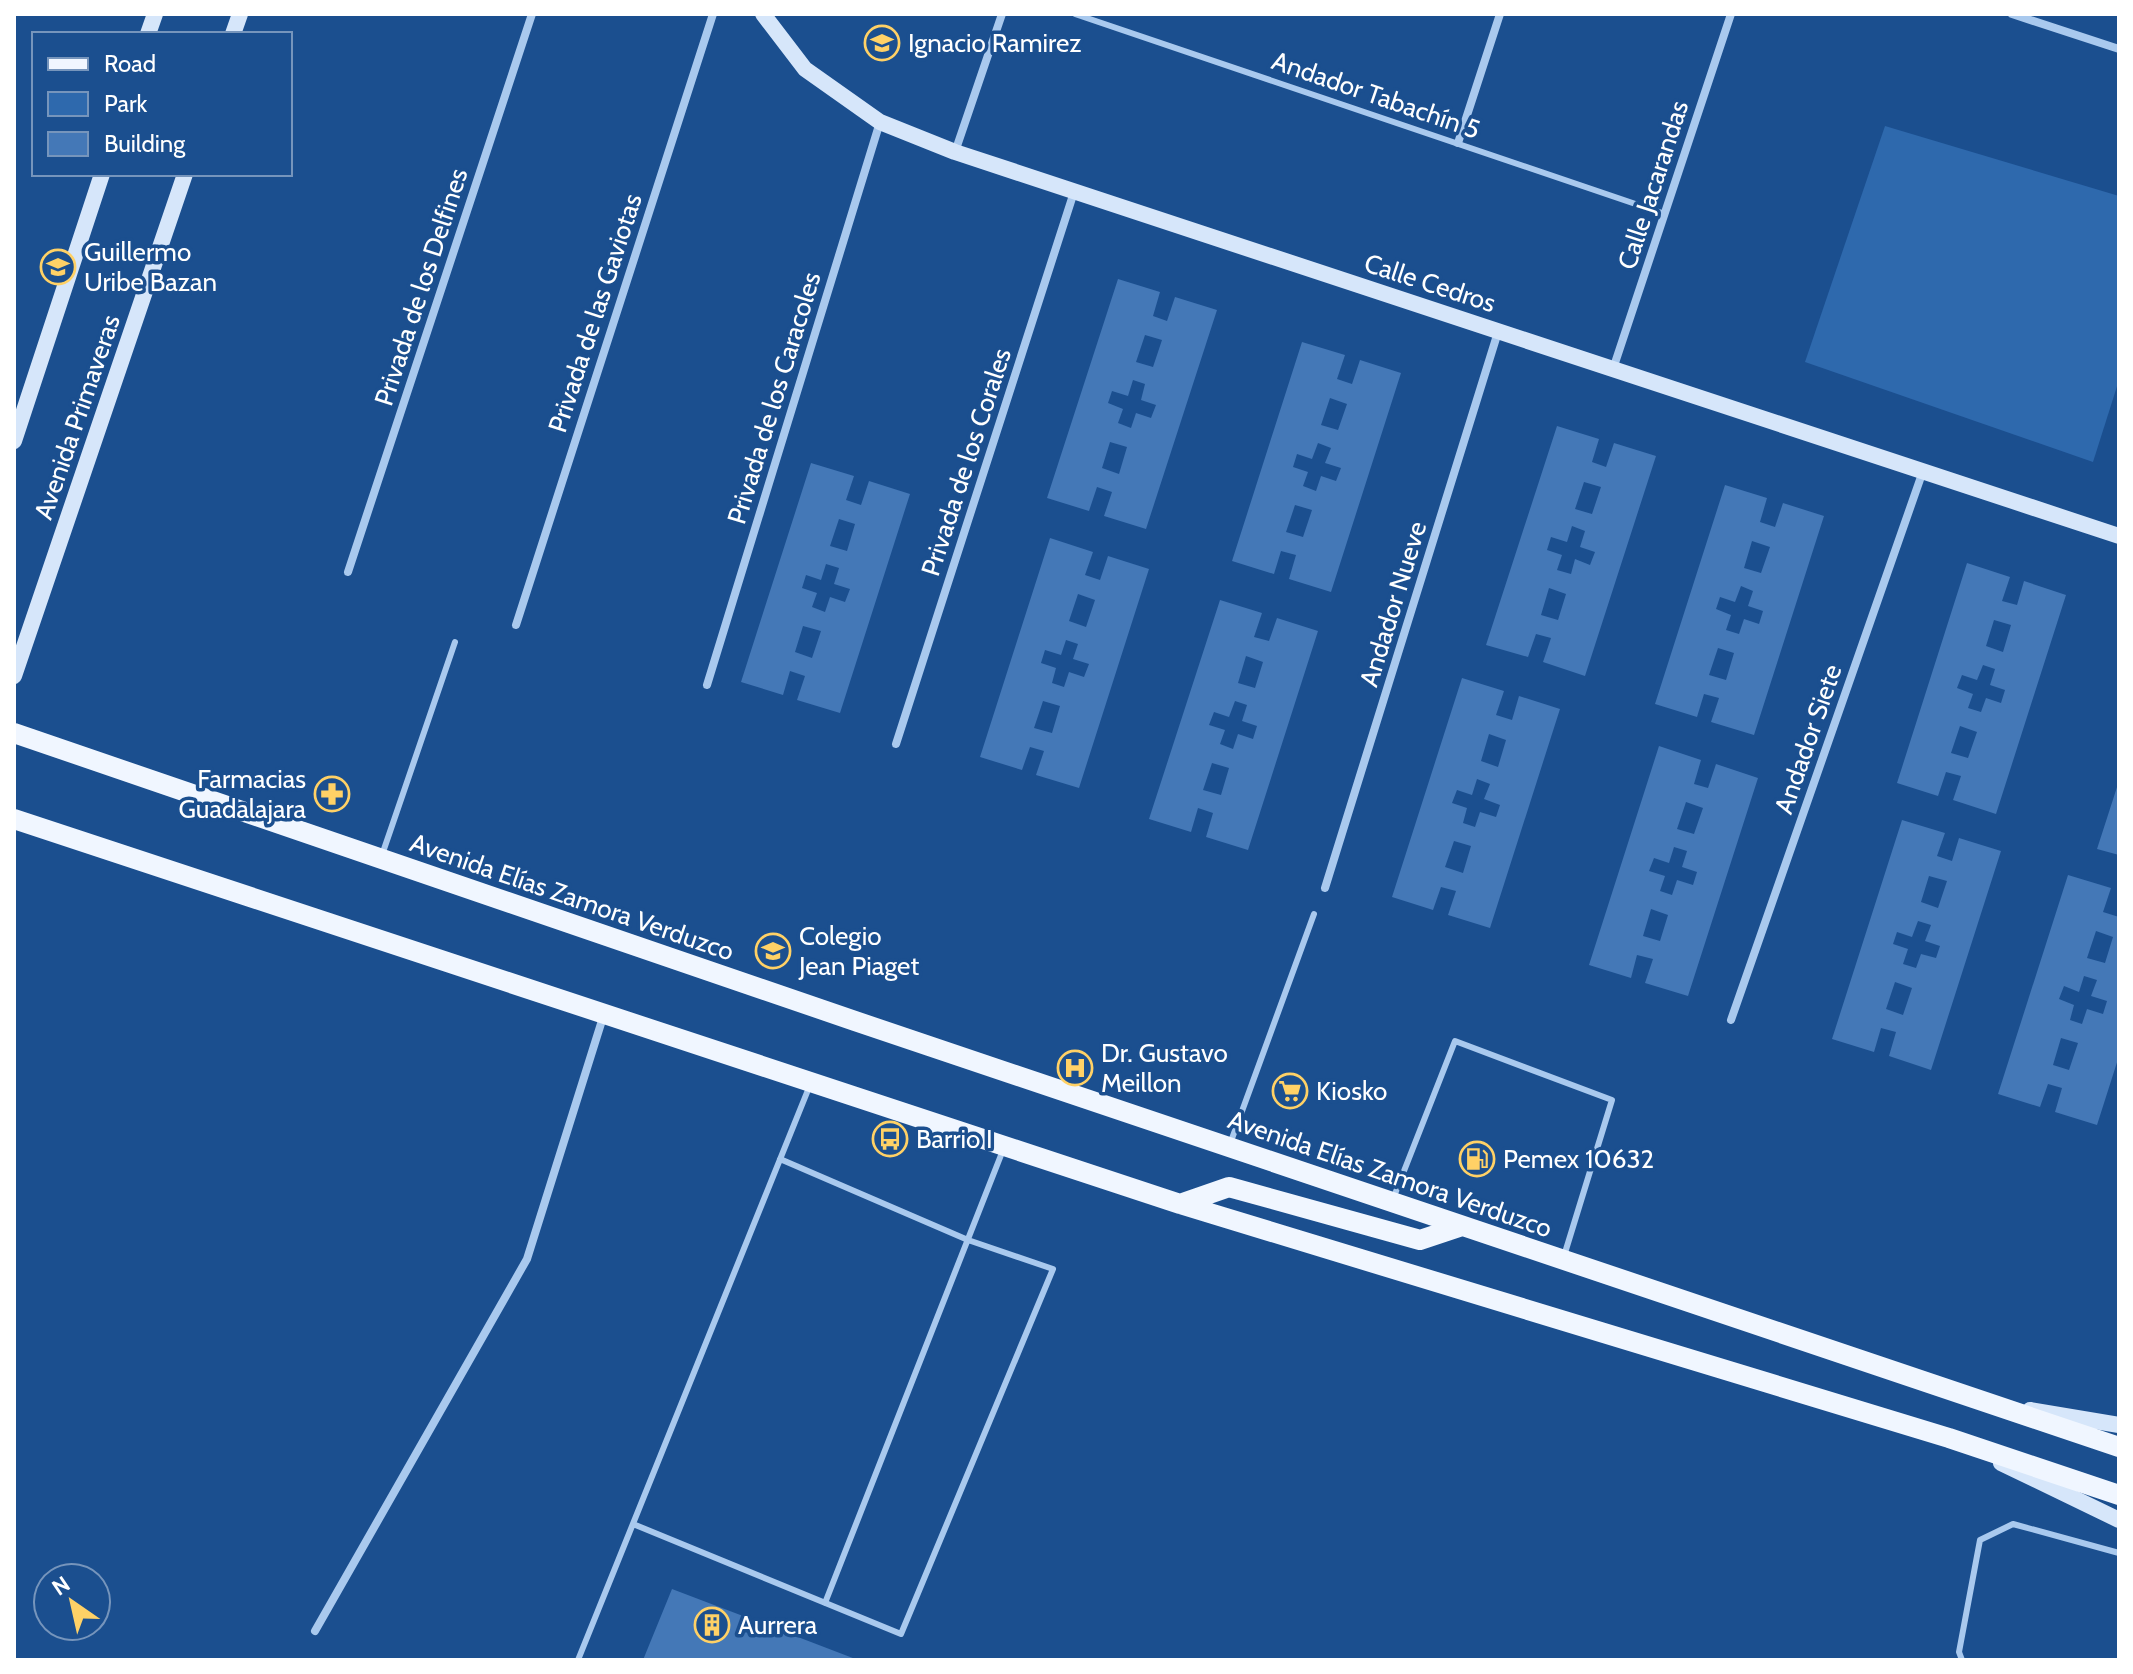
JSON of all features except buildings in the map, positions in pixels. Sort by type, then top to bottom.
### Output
[{"type":"main road","name":"Avenida Elías Zamora Verduzco","points":[[14,733],[1981,1402]]},
{"type":"main road","points":[[14,819],[1180,1204],[1949,1438],[2119,1495]]},
{"type":"main road","points":[[1180,1204],[1229,1187],[1420,1240],[1462,1226]]},
{"type":"main road","points":[[1981,1402],[2119,1447]]},
{"type":"street","name":"Privada de los Delfines","points":[[348,572],[532,14]]},
{"type":"street","name":"Privada de las Gaviotas","points":[[516,625],[713,14]]},
{"type":"street","name":"Calle Cedros","points":[[763,14],[805,69],[880,122],[955,152],[2119,536]]},
{"type":"street","points":[[955,152],[1002,14]]},
{"type":"street","points":[[1458,143],[1500,14]]},
{"type":"street","name":"Calle Jacarandas","points":[[1613,369],[1731,14]]},
{"type":"street","points":[[2012,14],[2119,49]]},
{"type":"street","name":"Privada de los Caracoles","points":[[707,685],[880,122]]},
{"type":"street","name":"Avenida Primaveras","points":[[14,441],[101,176]]},
{"type":"street","name":"Avenida Primaveras","points":[[14,676],[184,176]]},
{"type":"street","name":"Privada de los Corales","points":[[896,744],[1074,192]]},
{"type":"street","name":"Andador Nueve","points":[[1325,888],[1498,332]]},
{"type":"street","name":"Andador Siete","points":[[1731,1020],[1923,471]]},
{"type":"street","points":[[315,1631],[527,1259],[604,1014]]},
{"type":"street","name":"Avenida Elías Zamora Verduzco","points":[[1981,1402],[2119,1425]]},
{"type":"street","points":[[1949,1438],[2119,1520]]},
{"type":"lane","name":"Andador Tabachín 5","points":[[1075,14],[1665,214]]},
{"type":"lane","points":[[380,858],[455,642]]},
{"type":"lane","points":[[1229,1147],[1314,914]]},
{"type":"lane","points":[[1391,1202],[1455,1041],[1612,1100],[1563,1260]]},
{"type":"lane","points":[[578,1660],[811,1082]]},
{"type":"lane","points":[[825,1603],[1005,1147]]},
{"type":"lane","points":[[633,1524],[901,1634],[1053,1269],[968,1240],[780,1159]]},
{"type":"lane","points":[[1962,1660],[1959,1652],[1980,1540],[2013,1524],[2119,1553]]},
{"type":"green space","points":[[1885,126],[2119,196],[2119,380],[2093,462],[1805,362]]},
{"type":"place","name":"Ignacio Ramirez","points":[[882,43]]},
{"type":"place","name":"Guillermo Uribe Bazan","points":[[58,267]]},
{"type":"place","name":"Farmacias Guadalajara","points":[[332,794]]},
{"type":"place","name":"Colegio Jean Piaget","points":[[773,951]]},
{"type":"place","name":"Dr. Gustavo Meillon","points":[[1075,1068]]},
{"type":"place","name":"Kiosko","points":[[1290,1091]]},
{"type":"place","name":"Barrio I","points":[[890,1139]]},
{"type":"place","name":"Pemex 10632","points":[[1477,1159]]},
{"type":"place","name":"Aurrera","points":[[712,1625]]}]
